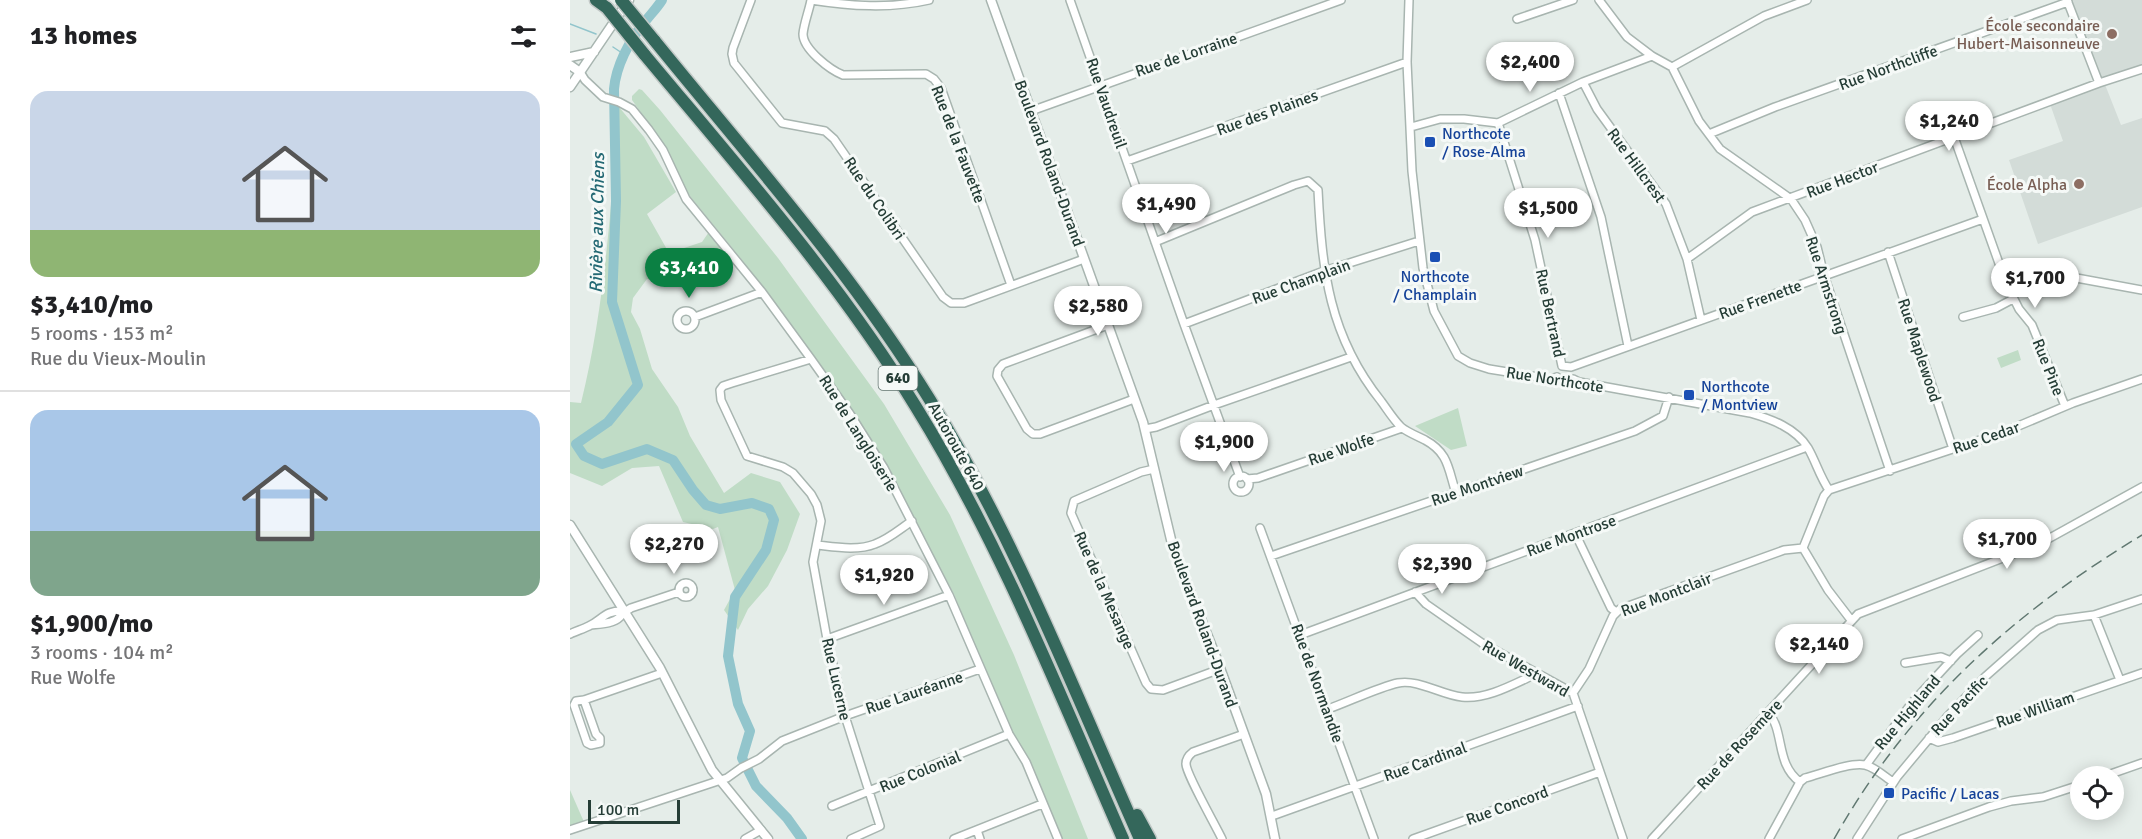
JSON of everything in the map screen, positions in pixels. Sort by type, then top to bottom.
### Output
[{"type":"highway","name":"Autoroute 640","points":[[621,0],[829,255],[911,369],[954,440],[1001,528],[1140,839]]},
{"type":"highway","name":"Autoroute 640","points":[[601,3],[831,283],[869,335],[917,408],[952,468],[996,554],[1105,798],[1121,839]]},
{"type":"highway","points":[[1090,726],[1150,839]]},
{"type":"street","points":[[570,87],[629,0]]},
{"type":"street","name":"Rue du Colibri","points":[[751,0],[732,54],[734,63],[778,120],[788,125],[825,131],[834,139],[943,297],[951,303],[964,303],[1084,259]]},
{"type":"street","points":[[811,0],[865,6],[897,5],[929,0]]},
{"type":"street","name":"Rue de la Fauvette","points":[[811,0],[803,35],[805,44],[831,70],[843,75],[926,75],[934,79],[941,88],[1011,285]]},
{"type":"street","name":"Boulevard Roland-Durand","points":[[991,0],[1145,429],[1173,548],[1244,734],[1272,816],[1275,839]]},
{"type":"street","name":"Rue de Lorraine","points":[[1031,111],[1100,84],[1341,0]]},
{"type":"street","name":"Rue Northcote","points":[[1408,0],[1407,62],[1419,241],[1434,311],[1458,356],[1470,363],[1489,369],[1551,379],[1557,377],[1564,383],[1573,379],[1579,382],[1749,412],[1774,420],[1796,435],[1807,447],[1829,490]]},
{"type":"street","points":[[1517,19],[1574,0]]},
{"type":"street","points":[[1599,0],[1628,37],[1652,56],[1672,67],[1764,16],[1807,0]]},
{"type":"street","name":"Rue Vaudreuil","points":[[1074,1],[1100,84],[1184,324],[1244,478]]},
{"type":"street","points":[[2068,1],[2099,83]]},
{"type":"street","name":"Rue Northcliffe","points":[[1709,134],[1775,106],[2068,1]]},
{"type":"street","points":[[570,57],[594,52]]},
{"type":"street","points":[[1411,127],[1440,119],[1498,123],[1583,82],[1652,56]]},
{"type":"street","name":"Rue des Plaines","points":[[1127,161],[1407,62]]},
{"type":"street","points":[[570,65],[578,76]]},
{"type":"street","name":"Rue Armstrong","points":[[1672,67],[1699,121],[1720,149],[1791,199],[1805,220],[1817,247],[1824,275],[1890,471]]},
{"type":"street","name":"Rue Hector","points":[[1687,259],[1752,212],[2142,69]]},
{"type":"street","name":"Rue de Langloiserie","points":[[578,76],[609,100],[632,109],[649,130],[663,150],[686,199],[762,292],[811,359],[878,459],[912,520],[949,595],[1009,734],[1026,762],[1058,839]]},
{"type":"street","name":"Rue Hillcrest","points":[[1583,82],[1597,109],[1666,204],[1687,259],[1701,321]]},
{"type":"street","points":[[1559,93],[1601,217],[1628,346]]},
{"type":"street","name":"Rue Bertrand","points":[[1498,123],[1535,240],[1562,366]]},
{"type":"street","name":"Rue Pine","points":[[1954,137],[2013,299],[2032,325],[2065,406]]},
{"type":"street","points":[[1155,242],[1308,181],[1318,190],[1324,271],[1335,319],[1351,357],[1368,385],[1402,428],[1437,447],[1444,455],[1456,493]]},
{"type":"street","name":"Rue Frenette","points":[[1562,366],[1571,367],[1983,219]]},
{"type":"street","name":"Rue Champlain","points":[[1184,324],[1324,271],[1419,241]]},
{"type":"street","name":"Rue Maplewood","points":[[1888,252],[1953,449]]},
{"type":"street","points":[[2071,277],[2142,290]]},
{"type":"street","points":[[695,317],[762,292]]},
{"type":"street","points":[[1964,317],[1996,308],[2013,299]]},
{"type":"street","points":[[1108,325],[1003,363],[997,375],[1027,429],[1033,434],[1040,434],[1134,399]]},
{"type":"street","points":[[1145,429],[1351,357]]},
{"type":"street","name":"Rue Lucerne","points":[[811,359],[723,386],[720,390],[721,400],[747,456],[783,467],[793,473],[817,505],[821,521],[813,562],[827,639],[845,716],[880,826],[851,839]]},
{"type":"street","points":[[1557,377],[1556,373],[1562,366]]},
{"type":"street","points":[[1571,367],[1574,373],[1573,379]]},
{"type":"street","name":"Rue Cedar","points":[[1829,490],[2015,428],[2065,406],[2142,379]]},
{"type":"street","name":"Rue Montview","points":[[1271,556],[1635,431],[1663,416],[1669,398]]},
{"type":"street","name":"Rue Wolfe","points":[[1244,478],[1258,478],[1402,428]]},
{"type":"street","name":"Rue Montrose","points":[[1300,635],[1807,447]]},
{"type":"street","name":"Rue de la Mesange","points":[[1154,469],[1141,472],[1074,501],[1071,513],[1150,689],[1163,690],[1220,669]]},
{"type":"street","name":"Rue de Rosemère","points":[[1652,839],[1851,620],[1868,609],[2039,544],[2142,487]]},
{"type":"street","points":[[1829,490],[1824,496],[1803,548],[1828,590],[1851,620]]},
{"type":"street","points":[[817,545],[839,547],[873,545],[885,540],[912,520]]},
{"type":"street","points":[[570,525],[662,673],[709,764],[768,839]]},
{"type":"street","name":"Rue de Normandie","points":[[1260,528],[1374,839]]},
{"type":"street","points":[[1575,533],[1611,608],[1616,612]]},
{"type":"street","name":"Rue Montclair","points":[[1573,693],[1589,669],[1616,612],[1622,607],[1784,549],[1803,548]]},
{"type":"street","points":[[570,634],[614,611],[624,611],[679,592]]},
{"type":"street","name":"Rue Westward","points":[[1415,592],[1426,604],[1482,643],[1573,693],[1623,839]]},
{"type":"street","points":[[827,639],[949,595]]},
{"type":"street","name":"Rue Pacific","points":[[1857,839],[1893,782],[1929,738],[1982,680],[2041,627],[2056,620],[2094,615],[2142,599]]},
{"type":"street","points":[[2094,615],[2120,680]]},
{"type":"street","name":"Rue Highland","points":[[1866,765],[1906,711],[1978,635]]},
{"type":"street","name":"Rue Highland","points":[[1905,663],[1941,657],[1951,661]]},
{"type":"street","name":"Rue Lauréanne","points":[[570,830],[727,778],[782,741],[845,716],[980,669]]},
{"type":"street","points":[[584,700],[600,743],[591,745],[587,743],[574,705],[576,701],[662,673]]},
{"type":"street","name":"Rue William","points":[[1929,738],[1938,742],[1953,738],[2142,673]]},
{"type":"street","points":[[1328,710],[1399,683],[1416,684],[1461,697],[1477,697],[1536,674]]},
{"type":"street","name":"Rue Cardinal","points":[[1272,816],[1578,706]]},
{"type":"street","points":[[1768,712],[1773,718],[1787,766],[1792,776],[1800,782]]},
{"type":"street","name":"Rue Colonial","points":[[831,806],[1009,734]]},
{"type":"street","points":[[1222,839],[1189,774],[1187,757],[1193,752],[1244,734]]},
{"type":"street","points":[[2124,769],[2142,763]]},
{"type":"street","points":[[1768,839],[1800,782],[1805,778],[1850,766],[1866,765],[1893,782]]},
{"type":"street","name":"Rue Concord","points":[[1413,839],[1600,772]]},
{"type":"street","points":[[1902,839],[1989,807],[2011,801],[2043,797],[2070,788]]},
{"type":"street","points":[[954,839],[1042,804]]},
{"type":"street","points":[[745,839],[762,830]]},
{"type":"street","points":[[977,830],[980,839]]},
{"type":"shaded area","name":"École Alpha","points":[[2070,0],[2142,0],[2142,69],[2104,82],[2121,125],[2142,118],[2142,207],[2038,244],[2009,160],[2063,141],[2049,101],[2099,83]]},
{"type":"green space","points":[[639,89],[660,110],[778,258],[884,404],[950,515],[1014,655],[1088,839],[1061,839],[1031,765],[1010,729],[954,594],[884,464],[852,410],[742,260],[685,190],[666,148],[632,100],[632,96]]},
{"type":"green space","points":[[619,107],[644,137],[676,192],[647,214],[669,253],[702,242],[711,229],[738,262],[684,288],[647,279],[633,298],[631,312],[640,329],[652,369],[678,407],[690,436],[724,493],[751,473],[780,482],[800,514],[787,550],[768,586],[748,609],[738,630],[724,610],[735,590],[718,527],[713,529],[683,522],[659,466],[632,468],[602,486],[570,473],[570,402],[581,403],[596,330],[606,256]]},
{"type":"green space","points":[[2018,350],[2021,360],[2001,368],[1997,358]]},
{"type":"green space","points":[[1458,408],[1467,446],[1451,450],[1415,426]]},
{"type":"green space","points":[[570,790],[584,822],[570,826]]},
{"type":"waterway","name":"Rivière aux Chiens","points":[[662,0],[628,46],[617,72],[614,89],[616,201],[612,302],[638,385],[608,422],[576,444],[584,456],[602,464],[647,449],[673,460],[706,505],[720,509],[752,503],[769,509],[774,520],[766,550],[735,597],[728,656],[738,704],[750,731],[742,758],[756,786],[787,818],[802,839]]},
{"type":"waterway","points":[[570,24],[596,34]]},
{"type":"waterway","points":[[613,47],[625,55]]},
{"type":"railway","points":[[1834,839],[1863,791],[1896,746],[1930,705],[1968,666],[2050,597],[2142,535]]},
{"type":"place","name":"École secondaire Hubert-Maisonneuve","points":[[2112,34]]},
{"type":"place","name":"Northcote / Rose-Alma","points":[[1430,142]]},
{"type":"place","name":"École Alpha","points":[[2079,184]]},
{"type":"place","name":"Northcote / Champlain","points":[[1435,257]]},
{"type":"place","name":"Northcote / Montview","points":[[1689,395]]},
{"type":"place","name":"Pacific / Lacas","points":[[1889,793]]}]
